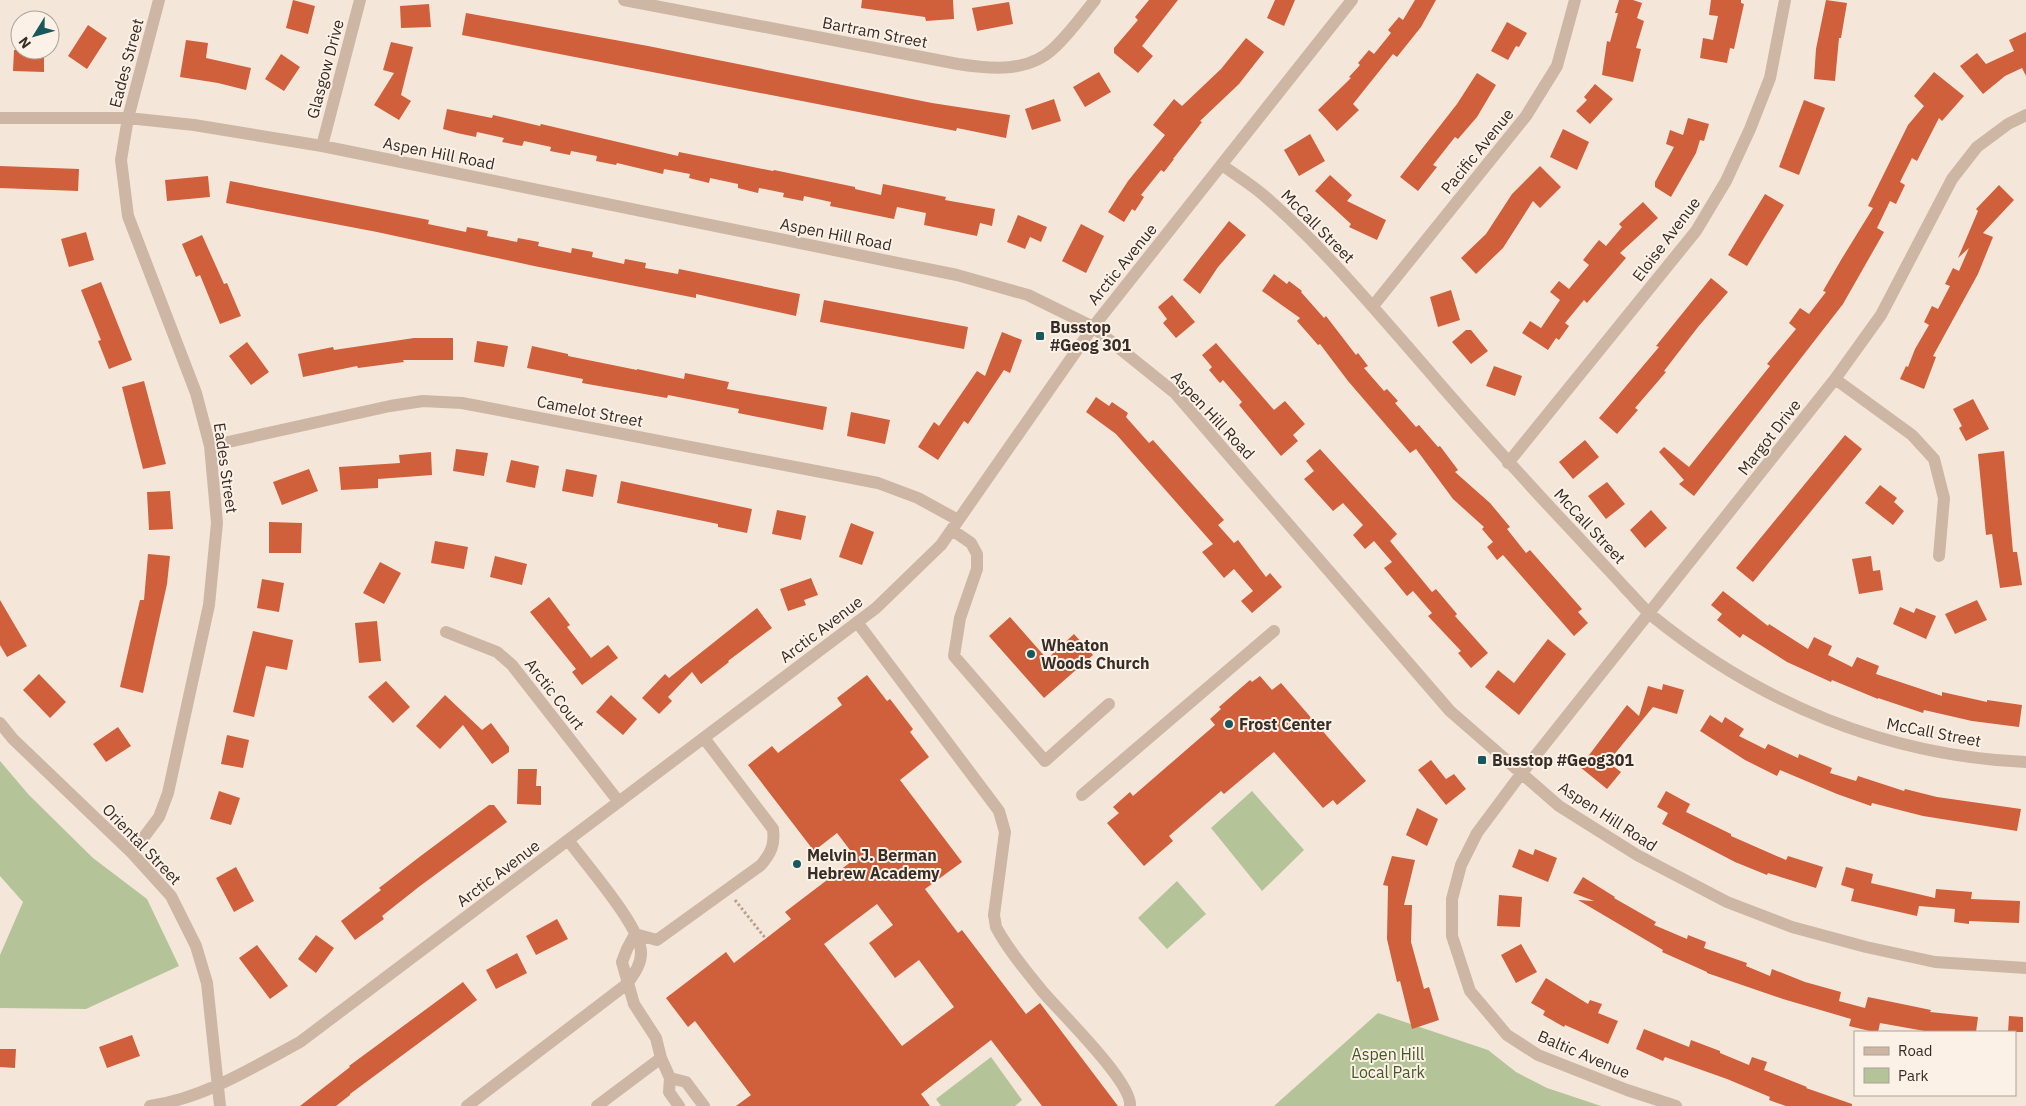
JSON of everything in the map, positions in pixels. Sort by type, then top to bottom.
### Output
[{"type":"street","name":"Eades Street","points":[[132,853],[159,817],[168,793],[209,605],[217,523],[210,446],[196,393],[128,216],[121,160],[128,118],[159,0]]},
{"type":"street","name":"Glasgow Drive","points":[[322,146],[360,0]]},
{"type":"street","name":"Bartram Street","points":[[624,0],[991,69],[1014,67],[1030,63],[1054,49],[1094,0]]},
{"type":"street","name":"Arctic Avenue","points":[[150,1106],[170,1103],[218,1086],[300,1042],[876,608],[941,546],[1093,327],[1352,0]]},
{"type":"street","name":"Pacific Avenue","points":[[1373,306],[1526,116],[1557,66],[1576,0]]},
{"type":"street","name":"Eloise Avenue","points":[[1508,463],[1696,231],[1716,198],[1750,129],[1770,78],[1784,0]]},
{"type":"street","name":"Margot Drive","points":[[1521,774],[1835,379],[1881,315],[1952,179],[1977,146],[2008,124],[2026,115]]},
{"type":"street","name":"Aspen Hill Road","points":[[0,118],[128,118],[194,125],[322,146],[957,275],[1028,295],[1093,327],[1175,393],[1450,710],[1521,774],[1560,806],[1637,855],[1735,905],[1792,926],[1866,948],[1935,962],[2026,968]]},
{"type":"street","name":"McCall Street","points":[[1222,165],[1266,197],[1304,232],[1373,306],[1508,463],[1649,613],[1707,658],[1808,713],[1871,736],[1940,753],[1992,760],[2026,762]]},
{"type":"street","points":[[1835,379],[1912,435],[1934,459],[1944,498],[1939,556]]},
{"type":"street","name":"Camelot Street","points":[[210,446],[390,406],[423,401],[462,402],[878,483],[918,498],[955,525],[972,543],[977,554],[977,569],[960,618],[954,656],[1045,760],[1109,704]]},
{"type":"street","points":[[857,622],[999,811],[1005,832],[994,916],[996,927],[1044,992],[1081,1033],[1123,1085],[1131,1100],[1130,1106]]},
{"type":"street","name":"Arctic Court","points":[[446,632],[497,652],[512,665],[619,802]]},
{"type":"street","points":[[1082,795],[1274,632]]},
{"type":"street","name":"Oriental Street","points":[[0,723],[13,739],[132,853],[171,896],[196,946],[207,983],[220,1106]]},
{"type":"street","points":[[635,934],[657,940],[761,865],[770,854],[774,841],[773,829],[704,738]]},
{"type":"street","name":"Baltic Avenue","points":[[1521,774],[1477,833],[1461,864],[1452,899],[1452,936],[1470,991],[1507,1036],[1538,1055],[1627,1090],[1676,1106]]},
{"type":"street","points":[[467,1106],[627,984],[639,966],[642,951],[629,921],[568,840]]},
{"type":"street","points":[[627,984],[634,1004],[656,1038],[661,1058],[670,1078],[669,1092],[680,1106]]},
{"type":"street","points":[[597,1106],[661,1058]]},
{"type":"street","points":[[670,1078],[686,1082],[704,1106]]},
{"type":"path","points":[[734,899],[766,939]]},
{"type":"green space","points":[[0,761],[29,795],[93,858],[147,899],[179,966],[86,1009],[0,1008],[0,955],[23,902],[0,876]]},
{"type":"green space","points":[[1252,791],[1304,850],[1262,891],[1211,828]]},
{"type":"green space","points":[[1177,881],[1206,914],[1167,949],[1138,918]]},
{"type":"green space","name":"Aspen Hill Local Park","points":[[1378,1013],[1488,1050],[1516,1072],[1547,1088],[1601,1106],[1274,1106]]},
{"type":"green space","points":[[991,1057],[1022,1100],[1015,1106],[941,1106],[936,1099]]},
{"type":"building","points":[[293,0],[315,6],[308,34],[286,28]]},
{"type":"building","points":[[862,0],[953,0],[954,19],[926,21],[925,17],[861,8]]},
{"type":"building","points":[[1149,0],[1178,0],[1142,46],[1153,56],[1138,73],[1114,53],[1114,48],[1138,20],[1135,17]]},
{"type":"building","points":[[1275,0],[1295,0],[1284,26],[1267,18]]},
{"type":"building","points":[[1415,0],[1436,0],[1421,27],[1397,57],[1393,54],[1353,104],[1359,110],[1337,131],[1318,110],[1351,78],[1349,77],[1360,65],[1358,63],[1369,50],[1374,54],[1391,33],[1388,30],[1399,17],[1403,20]]},
{"type":"building","points":[[1619,0],[1633,0],[1642,3],[1637,18],[1644,21],[1636,48],[1641,49],[1633,82],[1602,75],[1607,41],[1610,42],[1618,13],[1615,13]]},
{"type":"building","points":[[1711,0],[1741,0],[1741,3],[1744,4],[1734,49],[1730,48],[1727,63],[1700,58],[1703,38],[1713,40],[1718,16],[1709,15]]},
{"type":"building","points":[[1826,0],[1847,3],[1841,38],[1839,38],[1835,81],[1814,79],[1816,49]]},
{"type":"building","points":[[1009,2],[1013,24],[977,31],[972,8]]},
{"type":"building","points":[[429,4],[431,27],[401,28],[400,6]]},
{"type":"building","points":[[466,13],[648,46],[932,103],[1010,115],[1006,138],[957,128],[956,131],[462,35]]},
{"type":"building","points":[[1507,22],[1527,33],[1519,47],[1516,46],[1508,60],[1491,51]]},
{"type":"building","points":[[88,25],[107,38],[87,69],[68,56]]},
{"type":"building","points":[[2026,32],[2026,76],[2022,68],[2005,76],[1983,94],[1960,66],[1977,53],[1986,64],[2014,51],[2009,40]]},
{"type":"building","points":[[1246,38],[1264,52],[1239,84],[1200,121],[1202,122],[1164,172],[1161,170],[1141,195],[1144,197],[1135,211],[1132,209],[1124,222],[1108,212],[1128,181],[1165,135],[1153,125],[1174,99],[1182,106],[1221,69]]},
{"type":"building","points":[[186,40],[208,43],[206,58],[251,68],[246,90],[180,77]]},
{"type":"building","points":[[391,42],[413,47],[401,95],[411,101],[399,120],[374,105],[394,73],[383,70]]},
{"type":"building","points":[[281,54],[300,67],[284,91],[265,79]]},
{"type":"building","points":[[14,60],[44,60],[44,72],[13,71]]},
{"type":"building","points":[[1099,72],[1111,92],[1085,107],[1073,87]]},
{"type":"building","points":[[1934,72],[1964,96],[1942,121],[1939,118],[1917,161],[1912,158],[1900,182],[1905,185],[1896,204],[1890,201],[1877,228],[1884,232],[1843,304],[1694,496],[1679,484],[1684,480],[1659,452],[1664,447],[1689,467],[1770,366],[1767,364],[1796,329],[1789,323],[1800,308],[1809,314],[1826,292],[1823,291],[1873,208],[1868,206],[1908,125],[1924,106],[1914,96]]},
{"type":"building","points":[[1477,73],[1496,85],[1477,117],[1458,139],[1455,137],[1433,165],[1437,167],[1418,191],[1400,177],[1457,104]]},
{"type":"building","points":[[1595,84],[1613,99],[1590,124],[1576,111],[1587,100],[1584,97]]},
{"type":"building","points":[[1054,99],[1061,121],[1032,130],[1025,109]]},
{"type":"building","points":[[1804,100],[1825,108],[1799,175],[1779,167]]},
{"type":"building","points":[[447,109],[492,118],[493,115],[540,126],[541,124],[678,156],[679,152],[774,170],[855,187],[855,189],[881,195],[883,184],[946,197],[945,200],[995,209],[992,226],[980,223],[977,236],[924,225],[926,213],[897,207],[894,219],[830,206],[831,202],[804,196],[803,201],[783,197],[784,193],[759,188],[758,193],[738,188],[738,184],[710,178],[709,183],[689,178],[690,174],[664,169],[663,174],[617,163],[616,165],[596,161],[597,156],[571,151],[570,155],[550,151],[551,147],[524,141],[522,146],[502,142],[504,138],[477,132],[476,137],[457,133],[443,129]]},
{"type":"building","points":[[1688,118],[1709,124],[1704,141],[1700,140],[1696,153],[1671,197],[1655,187],[1655,182],[1674,147],[1666,144],[1670,130],[1683,135]]},
{"type":"building","points":[[1563,129],[1589,142],[1577,170],[1550,157]]},
{"type":"building","points":[[1310,134],[1325,161],[1299,176],[1284,150]]},
{"type":"building","points":[[0,166],[79,169],[78,191],[0,188]]},
{"type":"building","points":[[1540,166],[1561,187],[1540,208],[1533,201],[1503,248],[1476,274],[1461,258],[1486,234],[1512,194]]},
{"type":"building","points":[[1330,175],[1352,195],[1347,201],[1386,220],[1377,240],[1349,227],[1351,224],[1315,191]]},
{"type":"building","points":[[208,176],[210,197],[167,201],[165,180]]},
{"type":"building","points":[[230,181],[429,220],[428,224],[466,232],[467,227],[488,231],[487,236],[517,242],[518,238],[539,242],[538,246],[571,253],[572,248],[593,252],[592,257],[624,264],[625,259],[646,263],[645,268],[678,274],[679,269],[800,294],[796,316],[696,294],[696,298],[226,203]]},
{"type":"building","points":[[1999,185],[2014,200],[1983,233],[1993,237],[1978,274],[1933,356],[1936,357],[1924,389],[1900,379],[1929,325],[1924,322],[1932,306],[1938,309],[1950,286],[1945,284],[1953,268],[1959,271],[1969,248],[1958,258],[1978,211],[1976,209]]},
{"type":"building","points":[[1765,194],[1784,205],[1747,266],[1728,255]]},
{"type":"building","points":[[1643,202],[1658,218],[1620,253],[1626,258],[1587,303],[1584,300],[1565,323],[1569,326],[1559,340],[1556,338],[1548,350],[1522,333],[1530,321],[1541,328],[1560,300],[1550,292],[1559,281],[1569,289],[1589,265],[1583,260],[1599,240],[1606,246],[1622,227],[1619,224]]},
{"type":"building","points":[[1018,215],[1047,227],[1041,242],[1030,237],[1025,249],[1007,242]]},
{"type":"building","points":[[1229,221],[1246,235],[1218,267],[1200,294],[1183,280]]},
{"type":"building","points":[[1081,224],[1104,236],[1086,273],[1062,261]]},
{"type":"building","points":[[86,232],[94,260],[69,267],[61,239]]},
{"type":"building","points":[[202,235],[224,284],[227,283],[241,316],[220,324],[200,275],[196,277],[182,244]]},
{"type":"building","points":[[1274,274],[1287,284],[1289,281],[1302,291],[1324,318],[1326,316],[1356,355],[1358,353],[1368,366],[1364,368],[1384,391],[1387,389],[1398,401],[1395,403],[1416,427],[1419,425],[1438,447],[1440,446],[1458,470],[1455,472],[1490,503],[1510,527],[1507,529],[1526,553],[1530,550],[1582,609],[1578,612],[1588,623],[1574,636],[1503,555],[1497,560],[1487,547],[1493,542],[1482,529],[1484,527],[1453,499],[1416,449],[1410,453],[1348,381],[1320,344],[1318,345],[1297,321],[1300,318],[1262,291]]},
{"type":"building","points":[[1711,278],[1728,292],[1698,327],[1664,371],[1666,372],[1635,408],[1638,410],[1617,434],[1599,418],[1659,347],[1656,346]]},
{"type":"building","points":[[101,282],[132,360],[109,369],[98,341],[101,340],[81,290]]},
{"type":"building","points":[[1451,290],[1460,320],[1438,327],[1430,297]]},
{"type":"building","points":[[1172,295],[1195,322],[1176,338],[1163,323],[1167,319],[1158,307]]},
{"type":"building","points":[[824,300],[968,327],[964,349],[820,322]]},
{"type":"building","points":[[1466,330],[1471,330],[1488,351],[1471,364],[1452,342]]},
{"type":"building","points":[[1002,332],[1022,340],[1010,373],[1004,370],[968,424],[964,421],[938,460],[918,447],[934,422],[939,426],[977,371],[985,376]]},
{"type":"building","points":[[414,338],[453,338],[453,360],[403,360],[404,362],[358,368],[357,366],[303,377],[298,354],[333,347],[334,350]]},
{"type":"building","points":[[477,341],[508,346],[504,367],[474,362]]},
{"type":"building","points":[[247,342],[269,372],[251,385],[229,356]]},
{"type":"building","points":[[1216,343],[1274,410],[1285,401],[1305,424],[1293,435],[1298,441],[1281,456],[1239,405],[1242,402],[1223,380],[1220,383],[1209,370],[1212,367],[1202,355]]},
{"type":"building","points":[[532,346],[568,354],[568,356],[684,379],[685,373],[729,382],[727,389],[827,407],[823,430],[738,413],[739,409],[668,395],[667,398],[582,383],[583,379],[527,368]]},
{"type":"building","points":[[1494,366],[1522,376],[1515,396],[1486,386]]},
{"type":"building","points":[[144,381],[166,464],[143,469],[122,387]]},
{"type":"building","points":[[1096,397],[1109,406],[1112,402],[1128,413],[1126,417],[1149,443],[1153,440],[1224,520],[1218,525],[1234,543],[1238,540],[1266,577],[1270,573],[1282,587],[1252,613],[1241,601],[1253,591],[1234,569],[1224,578],[1202,552],[1213,544],[1116,434],[1086,412]]},
{"type":"building","points":[[1973,399],[1989,429],[1966,441],[1959,428],[1962,426],[1953,409]]},
{"type":"building","points":[[851,412],[890,420],[885,444],[847,436]]},
{"type":"building","points":[[1845,435],[1862,449],[1753,582],[1736,568]]},
{"type":"building","points":[[1585,440],[1599,457],[1573,479],[1559,462]]},
{"type":"building","points":[[456,449],[488,453],[484,476],[453,471]]},
{"type":"building","points":[[1320,449],[1397,534],[1390,541],[1432,592],[1436,589],[1457,614],[1455,616],[1488,653],[1471,668],[1458,653],[1461,651],[1428,616],[1432,613],[1413,591],[1407,596],[1384,568],[1392,562],[1374,541],[1365,549],[1353,535],[1363,525],[1343,503],[1333,511],[1304,479],[1314,471],[1306,461]]},
{"type":"building","points":[[2004,451],[2013,552],[2017,552],[2022,585],[2000,588],[1992,534],[1986,535],[1978,454]]},
{"type":"building","points":[[431,452],[432,475],[378,479],[378,488],[341,490],[339,467],[400,463],[399,455]]},
{"type":"building","points":[[511,460],[539,466],[535,488],[506,482]]},
{"type":"building","points":[[309,469],[318,491],[282,505],[273,482]]},
{"type":"building","points":[[566,469],[597,475],[593,497],[562,491]]},
{"type":"building","points":[[621,481],[752,509],[747,533],[718,527],[718,524],[617,503]]},
{"type":"building","points":[[1607,482],[1625,504],[1606,519],[1588,496]]},
{"type":"building","points":[[1880,485],[1897,498],[1894,502],[1904,511],[1893,525],[1865,503]]},
{"type":"building","points":[[170,491],[173,529],[149,530],[147,492]]},
{"type":"building","points":[[777,510],[806,516],[801,540],[772,534]]},
{"type":"building","points":[[1651,510],[1667,528],[1645,548],[1630,530]]},
{"type":"building","points":[[269,522],[302,523],[301,553],[269,553]]},
{"type":"building","points":[[851,523],[874,532],[862,565],[839,557]]},
{"type":"building","points":[[435,541],[468,547],[464,569],[431,563]]},
{"type":"building","points":[[148,554],[170,556],[167,584],[143,693],[120,687],[140,600],[144,600]]},
{"type":"building","points":[[495,556],[527,564],[522,585],[490,577]]},
{"type":"building","points":[[1871,556],[1873,571],[1880,570],[1883,590],[1859,594],[1852,559]]},
{"type":"building","points":[[380,562],[401,573],[384,604],[363,593]]},
{"type":"building","points":[[811,578],[818,595],[804,600],[806,605],[788,611],[780,589]]},
{"type":"building","points":[[262,579],[284,583],[279,612],[257,608]]},
{"type":"building","points":[[1723,591],[1768,626],[1769,624],[1808,649],[1814,637],[1832,646],[1828,655],[1852,667],[1857,657],[1879,666],[1876,674],[1942,696],[1942,692],[1987,702],[1987,700],[2022,705],[2019,727],[1972,721],[1924,710],[1923,713],[1878,699],[1832,680],[1831,682],[1787,662],[1743,634],[1740,638],[1717,620],[1722,614],[1711,605]]},
{"type":"building","points":[[549,597],[570,625],[567,627],[591,658],[608,645],[618,658],[582,685],[572,672],[576,669],[530,612]]},
{"type":"building","points":[[0,600],[27,646],[7,657],[0,645]]},
{"type":"building","points":[[1977,600],[1987,620],[1955,634],[1945,614]]},
{"type":"building","points":[[1900,607],[1914,613],[1916,608],[1936,616],[1926,639],[1893,624]]},
{"type":"building","points":[[757,608],[772,628],[701,684],[692,672],[668,697],[672,701],[659,714],[642,698],[665,674],[669,678]]},
{"type":"building","points":[[1010,617],[1047,659],[1074,634],[1093,655],[1044,698],[989,636]]},
{"type":"building","points":[[377,621],[381,661],[359,663],[355,623]]},
{"type":"building","points":[[253,631],[293,640],[287,670],[266,666],[254,717],[233,712]]},
{"type":"building","points":[[1548,639],[1566,654],[1519,715],[1485,687],[1498,670],[1514,683]]},
{"type":"building","points":[[39,674],[66,702],[50,718],[23,690]]},
{"type":"building","points":[[867,675],[887,701],[890,699],[913,729],[910,732],[929,757],[900,780],[962,862],[925,889],[958,933],[962,930],[1026,1014],[1040,1003],[1118,1106],[1042,1106],[991,1040],[921,1094],[930,1106],[736,1106],[751,1095],[695,1021],[688,1027],[666,998],[726,952],[734,963],[791,919],[785,912],[856,858],[837,833],[814,851],[748,765],[772,746],[778,753],[842,705],[837,698]],"holes":[[[877,904],[893,925],[869,943],[895,978],[919,960],[954,1007],[902,1046],[824,944]]]},
{"type":"building","points":[[1260,676],[1272,690],[1281,683],[1366,781],[1337,805],[1333,800],[1323,808],[1274,752],[1224,794],[1221,791],[1169,836],[1173,841],[1144,866],[1107,823],[1119,813],[1113,807],[1130,792],[1133,796],[1215,725],[1210,719],[1221,709],[1219,707],[1250,680],[1252,682]]},
{"type":"building","points":[[386,681],[410,707],[393,723],[368,697]]},
{"type":"building","points":[[1663,684],[1684,690],[1677,714],[1653,707],[1608,762],[1621,772],[1607,789],[1580,767],[1627,705],[1639,716],[1648,686],[1662,690]]},
{"type":"building","points":[[445,695],[482,730],[491,723],[509,747],[509,752],[492,764],[463,725],[440,749],[416,726]]},
{"type":"building","points":[[611,695],[637,719],[623,735],[596,712]]},
{"type":"building","points":[[1710,715],[1722,723],[1725,717],[1744,729],[1739,736],[1765,749],[1768,744],[1798,758],[1799,754],[1832,768],[1830,773],[1856,781],[1858,776],[1904,791],[1905,789],[1937,797],[2021,809],[2017,831],[1923,816],[1872,803],[1871,806],[1780,770],[1777,776],[1745,760],[1700,731]]},
{"type":"building","points":[[118,727],[131,746],[106,762],[93,744]]},
{"type":"building","points":[[227,735],[249,740],[243,768],[221,764]]},
{"type":"building","points":[[1431,760],[1446,779],[1454,774],[1466,789],[1446,805],[1418,770]]},
{"type":"building","points":[[518,769],[537,769],[536,786],[541,786],[541,805],[517,804]]},
{"type":"building","points":[[219,791],[240,798],[231,825],[210,819]]},
{"type":"building","points":[[1666,791],[1690,804],[1686,812],[1731,834],[1731,836],[1786,860],[1788,856],[1823,867],[1816,888],[1768,873],[1767,875],[1735,862],[1662,824],[1668,813],[1657,807]]},
{"type":"building","points":[[489,805],[494,805],[507,822],[420,886],[382,916],[384,919],[355,940],[341,921],[381,890],[379,888]]},
{"type":"building","points":[[1417,808],[1438,819],[1427,846],[1406,835]]},
{"type":"building","points":[[1519,849],[1533,855],[1535,849],[1557,858],[1548,882],[1512,867]]},
{"type":"building","points":[[1392,856],[1415,860],[1404,905],[1412,905],[1411,942],[1424,989],[1429,987],[1439,1020],[1412,1029],[1400,981],[1397,982],[1387,939],[1388,886],[1383,885]]},
{"type":"building","points":[[236,867],[254,901],[234,912],[216,878]]},
{"type":"building","points":[[1846,867],[1873,874],[1871,883],[1935,898],[1936,889],[1972,892],[1971,899],[2020,901],[2019,923],[1969,921],[1969,924],[1954,922],[1955,909],[1919,906],[1917,916],[1851,901],[1854,889],[1841,885]]},
{"type":"building","points":[[1583,877],[1614,898],[1656,922],[1654,925],[1687,939],[1688,935],[1706,942],[1704,948],[1747,963],[1746,966],[1770,976],[1772,969],[1805,982],[1841,992],[1839,1001],[1865,1008],[1868,997],[1931,1010],[1930,1012],[1978,1017],[1976,1031],[1924,1031],[1880,1023],[1878,1031],[1849,1026],[1851,1019],[1783,999],[1707,973],[1662,952],[1663,950],[1578,900],[1594,901],[1573,893]]},
{"type":"building","points":[[1499,895],[1522,897],[1520,927],[1497,926]]},
{"type":"building","points":[[557,919],[568,939],[536,955],[526,936]]},
{"type":"building","points":[[316,935],[334,948],[316,973],[298,959]]},
{"type":"building","points":[[1521,944],[1537,972],[1516,983],[1501,955]]},
{"type":"building","points":[[257,945],[288,986],[270,999],[239,958]]},
{"type":"building","points":[[517,953],[527,973],[496,989],[486,970]]},
{"type":"building","points":[[1546,978],[1588,1004],[1590,1000],[1602,1004],[1598,1013],[1618,1021],[1608,1044],[1565,1025],[1564,1027],[1543,1015],[1545,1011],[1531,1003]]},
{"type":"building","points":[[463,982],[477,1000],[336,1106],[300,1106],[349,1066]]},
{"type":"building","points":[[2009,1016],[2023,1017],[2023,1032],[2008,1031]]},
{"type":"building","points":[[1644,1029],[1689,1047],[1691,1040],[1749,1065],[1752,1057],[1767,1062],[1764,1070],[1806,1088],[1852,1104],[1852,1106],[1786,1106],[1769,1100],[1770,1097],[1727,1079],[1665,1057],[1663,1061],[1636,1049]]},
{"type":"building","points":[[132,1035],[140,1056],[107,1068],[99,1047]]},
{"type":"building","points":[[0,1049],[16,1049],[15,1068],[0,1067]]},
{"type":"place","name":"Busstop #Geog 301","points":[[1040,336]]},
{"type":"place","name":"Wheaton Woods Church","points":[[1031,654]]},
{"type":"place","name":"Frost Center","points":[[1229,724]]},
{"type":"place","name":"Busstop #Geog301","points":[[1482,760]]},
{"type":"place","name":"Melvin J. Berman Hebrew Academy","points":[[797,864]]}]
